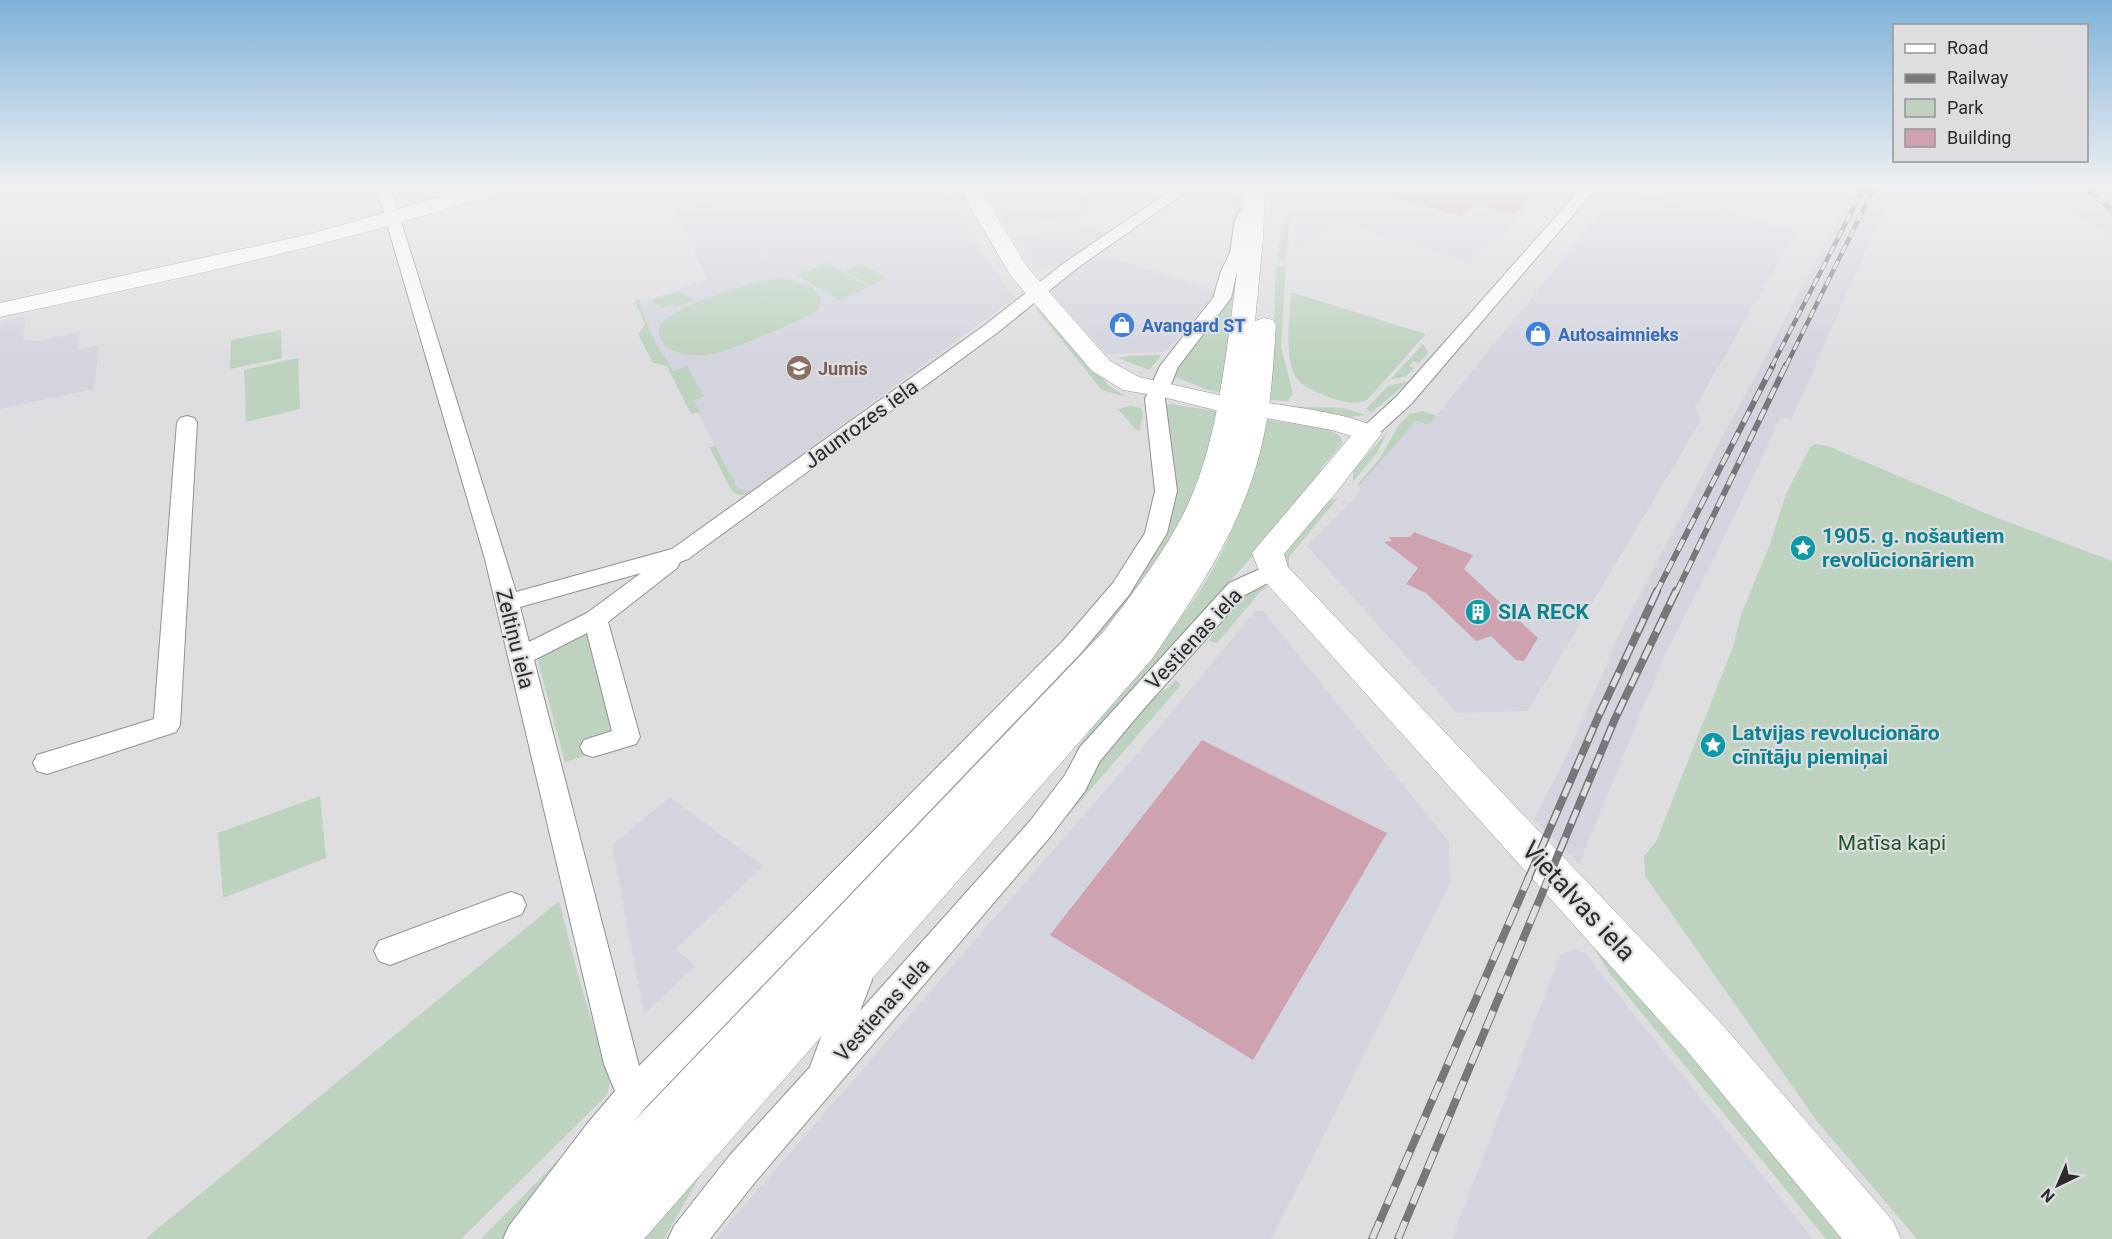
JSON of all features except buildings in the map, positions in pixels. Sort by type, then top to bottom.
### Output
[{"type":"main road","points":[[0,310],[294,244]]},
{"type":"main road","points":[[1003,244],[1019,271],[1101,366],[1104,375],[1120,390],[1158,393]]},
{"type":"main road","points":[[556,1239],[1116,639],[1171,561],[1200,509],[1225,444],[1252,408],[1250,267],[1254,244]]},
{"type":"main road","points":[[1252,408],[1337,423],[1368,433],[1329,483],[1268,553],[1273,571]]},
{"type":"main road","name":"Vestienas iela","points":[[610,1239],[873,950],[1146,642],[1199,561],[1222,518],[1241,471],[1252,408]]},
{"type":"main road","name":"Vietalvas iela","points":[[1273,571],[1703,1036],[1875,1239]]},
{"type":"street","name":"Zeltiņu iela","points":[[402,244],[495,554],[621,1064],[634,1095]]},
{"type":"street","name":"Jaunrozes iela","points":[[506,603],[680,554],[983,335],[1070,266],[1102,244]]},
{"type":"street","points":[[522,1239],[599,1136],[634,1095],[1072,647],[1121,590],[1156,533],[1163,510],[1166,490],[1158,393],[1170,366],[1222,298],[1239,244]]},
{"type":"street","points":[[1368,433],[1381,418],[1404,400],[1540,244]]},
{"type":"street","points":[[47,763],[167,725],[187,422]]},
{"type":"street","points":[[519,657],[595,619],[680,554]]},
{"type":"street","name":"Vestienas iela","points":[[687,1239],[743,1168],[1046,822],[1075,783],[1090,754],[1132,705],[1237,589],[1273,571]]},
{"type":"street","points":[[593,747],[627,737],[595,619]]},
{"type":"street","points":[[390,951],[511,905]]},
{"type":"street","name":"Vestienas iela","points":[[820,1079],[840,1029],[846,1000],[873,950]]},
{"type":"shaded area","name":"Jumis","points":[[691,244],[977,244],[1014,298],[751,492],[738,490],[697,412],[656,344],[639,303],[707,279]]},
{"type":"shaded area","points":[[1021,244],[1094,244],[1064,264],[1036,268]]},
{"type":"shaded area","points":[[1295,244],[1307,244],[1302,248],[1295,247]]},
{"type":"shaded area","points":[[1410,244],[1489,244],[1470,262]]},
{"type":"shaded area","points":[[1575,244],[1790,244],[1695,407],[1701,420],[1528,711],[1457,713],[1307,546],[1358,495],[1359,486],[1416,421],[1429,425]]},
{"type":"shaded area","points":[[1825,244],[1869,244],[1791,420],[1781,417],[1713,561],[1664,657],[1579,864],[1534,819],[1567,755],[1618,638]]},
{"type":"shaded area","points":[[1102,255],[1214,291],[1206,306],[1168,349],[1161,352],[1106,354],[1050,291],[1051,286]]},
{"type":"shaded area","points":[[26,316],[22,339],[36,341],[79,332],[78,350],[99,345],[94,389],[0,409],[0,322]]},
{"type":"shaded area","points":[[1255,611],[1263,611],[1449,842],[1450,883],[1271,1239],[715,1239],[1143,747]]},
{"type":"shaded area","points":[[670,797],[763,866],[676,949],[695,966],[644,1014],[612,845]]},
{"type":"shaded area","points":[[1573,950],[1585,953],[1813,1239],[1452,1239],[1560,955]]},
{"type":"green space","points":[[1229,244],[1237,244],[1226,267]]},
{"type":"green space","points":[[1280,244],[1287,244],[1286,261],[1278,259]]},
{"type":"green space","points":[[828,263],[869,287],[838,300],[797,275]]},
{"type":"green space","points":[[862,264],[887,278],[870,285],[845,271]]},
{"type":"green space","points":[[1286,266],[1281,347],[1293,394],[1288,401],[1271,400],[1276,268]]},
{"type":"green space","points":[[1238,272],[1224,393],[1208,390],[1173,376],[1189,350],[1227,303]]},
{"type":"green space","points":[[781,278],[812,287],[821,298],[818,310],[767,334],[712,354],[684,354],[668,347],[662,341],[659,334],[660,324],[686,308],[718,294]]},
{"type":"green space","points":[[679,291],[693,300],[676,307],[672,304],[662,308],[651,301]]},
{"type":"green space","points":[[1291,292],[1426,334],[1367,400],[1344,402],[1305,386],[1293,372],[1289,350]]},
{"type":"green space","points":[[638,299],[641,300],[639,303],[656,344],[673,371],[687,366],[704,397],[694,400],[700,412],[691,414],[667,366],[653,363],[638,334],[645,325],[635,302]]},
{"type":"green space","points":[[1042,307],[1109,386],[1127,397],[1102,390],[1036,309]]},
{"type":"green space","points":[[281,330],[282,358],[230,369],[231,340]]},
{"type":"green space","points":[[1423,344],[1428,353],[1419,363],[1413,361],[1409,366],[1414,368],[1405,377],[1391,379]]},
{"type":"green space","points":[[1161,356],[1149,370],[1118,358]]},
{"type":"green space","points":[[298,358],[300,409],[246,422],[244,370]]},
{"type":"green space","points":[[1409,381],[1371,413],[1366,409],[1388,386]]},
{"type":"green space","points":[[1170,404],[1222,412],[1218,437],[1172,543],[1099,641],[609,1154],[636,1113],[1155,547],[1165,406]]},
{"type":"green space","points":[[1130,406],[1140,408],[1143,412],[1140,431],[1136,430],[1118,409]]},
{"type":"green space","points":[[1284,406],[1344,408],[1366,415],[1351,417]]},
{"type":"green space","points":[[1423,411],[1437,416],[1429,425],[1416,421],[1359,486],[1357,485],[1381,457],[1398,426],[1410,414]]},
{"type":"green space","points":[[1267,420],[1328,429],[1341,437],[1342,444],[1323,466],[1301,501],[1081,750],[1075,752],[1179,620],[1207,580],[1239,514],[1255,468]]},
{"type":"green space","points":[[1388,431],[1376,454],[1353,482],[1353,471]]},
{"type":"green space","name":"Matīsa kapi","points":[[1816,444],[1828,446],[1992,516],[2112,561],[2112,1239],[1917,1239],[1816,1120],[1645,876],[1644,856],[1656,842],[1733,647],[1741,615],[1770,544],[1786,494],[1810,447]]},
{"type":"green space","points":[[715,446],[738,489],[751,492],[750,495],[739,495],[732,491],[709,447]]},
{"type":"green space","points":[[1338,498],[1289,557],[1289,575],[1282,552],[1329,501]]},
{"type":"green space","points":[[1257,586],[1268,587],[1261,591],[1217,643],[1209,641],[1230,605]]},
{"type":"green space","points":[[588,631],[617,724],[590,754],[565,762],[538,661],[542,655]]},
{"type":"green space","points":[[1176,680],[1181,685],[1067,817],[1062,817],[1132,719],[1148,702]]},
{"type":"green space","points":[[320,796],[326,858],[223,898],[218,833]]},
{"type":"green space","points":[[559,901],[610,1082],[607,1095],[461,1239],[145,1239]]},
{"type":"green space","points":[[1577,921],[1849,1239],[1826,1239],[1610,974]]},
{"type":"green space","points":[[568,1150],[508,1239],[481,1239]]},
{"type":"green space","points":[[710,1159],[664,1239],[630,1239]]},
{"type":"railway","points":[[1772,366],[1835,244]]},
{"type":"railway","points":[[1786,366],[1846,244]]},
{"type":"railway","points":[[1657,592],[1773,365]]},
{"type":"railway","points":[[1676,593],[1786,365]]},
{"type":"railway","points":[[1548,879],[1614,721],[1676,591]]},
{"type":"railway","points":[[1528,879],[1599,715],[1657,592]]},
{"type":"railway","points":[[1372,1239],[1529,877]]},
{"type":"railway","points":[[1398,1239],[1549,877]]},
{"type":"place","name":"Avangard ST","points":[[1122,325]]},
{"type":"place","name":"Autosaimnieks","points":[[1538,334]]},
{"type":"place","name":"Jumis","points":[[799,368]]},
{"type":"place","name":"1905. g. nošautiem revolūcionāriem","points":[[1803,548]]},
{"type":"place","name":"SIA RECK","points":[[1478,612]]},
{"type":"place","name":"Latvijas revolucionāro cīnītāju piemiņai","points":[[1713,745]]}]
